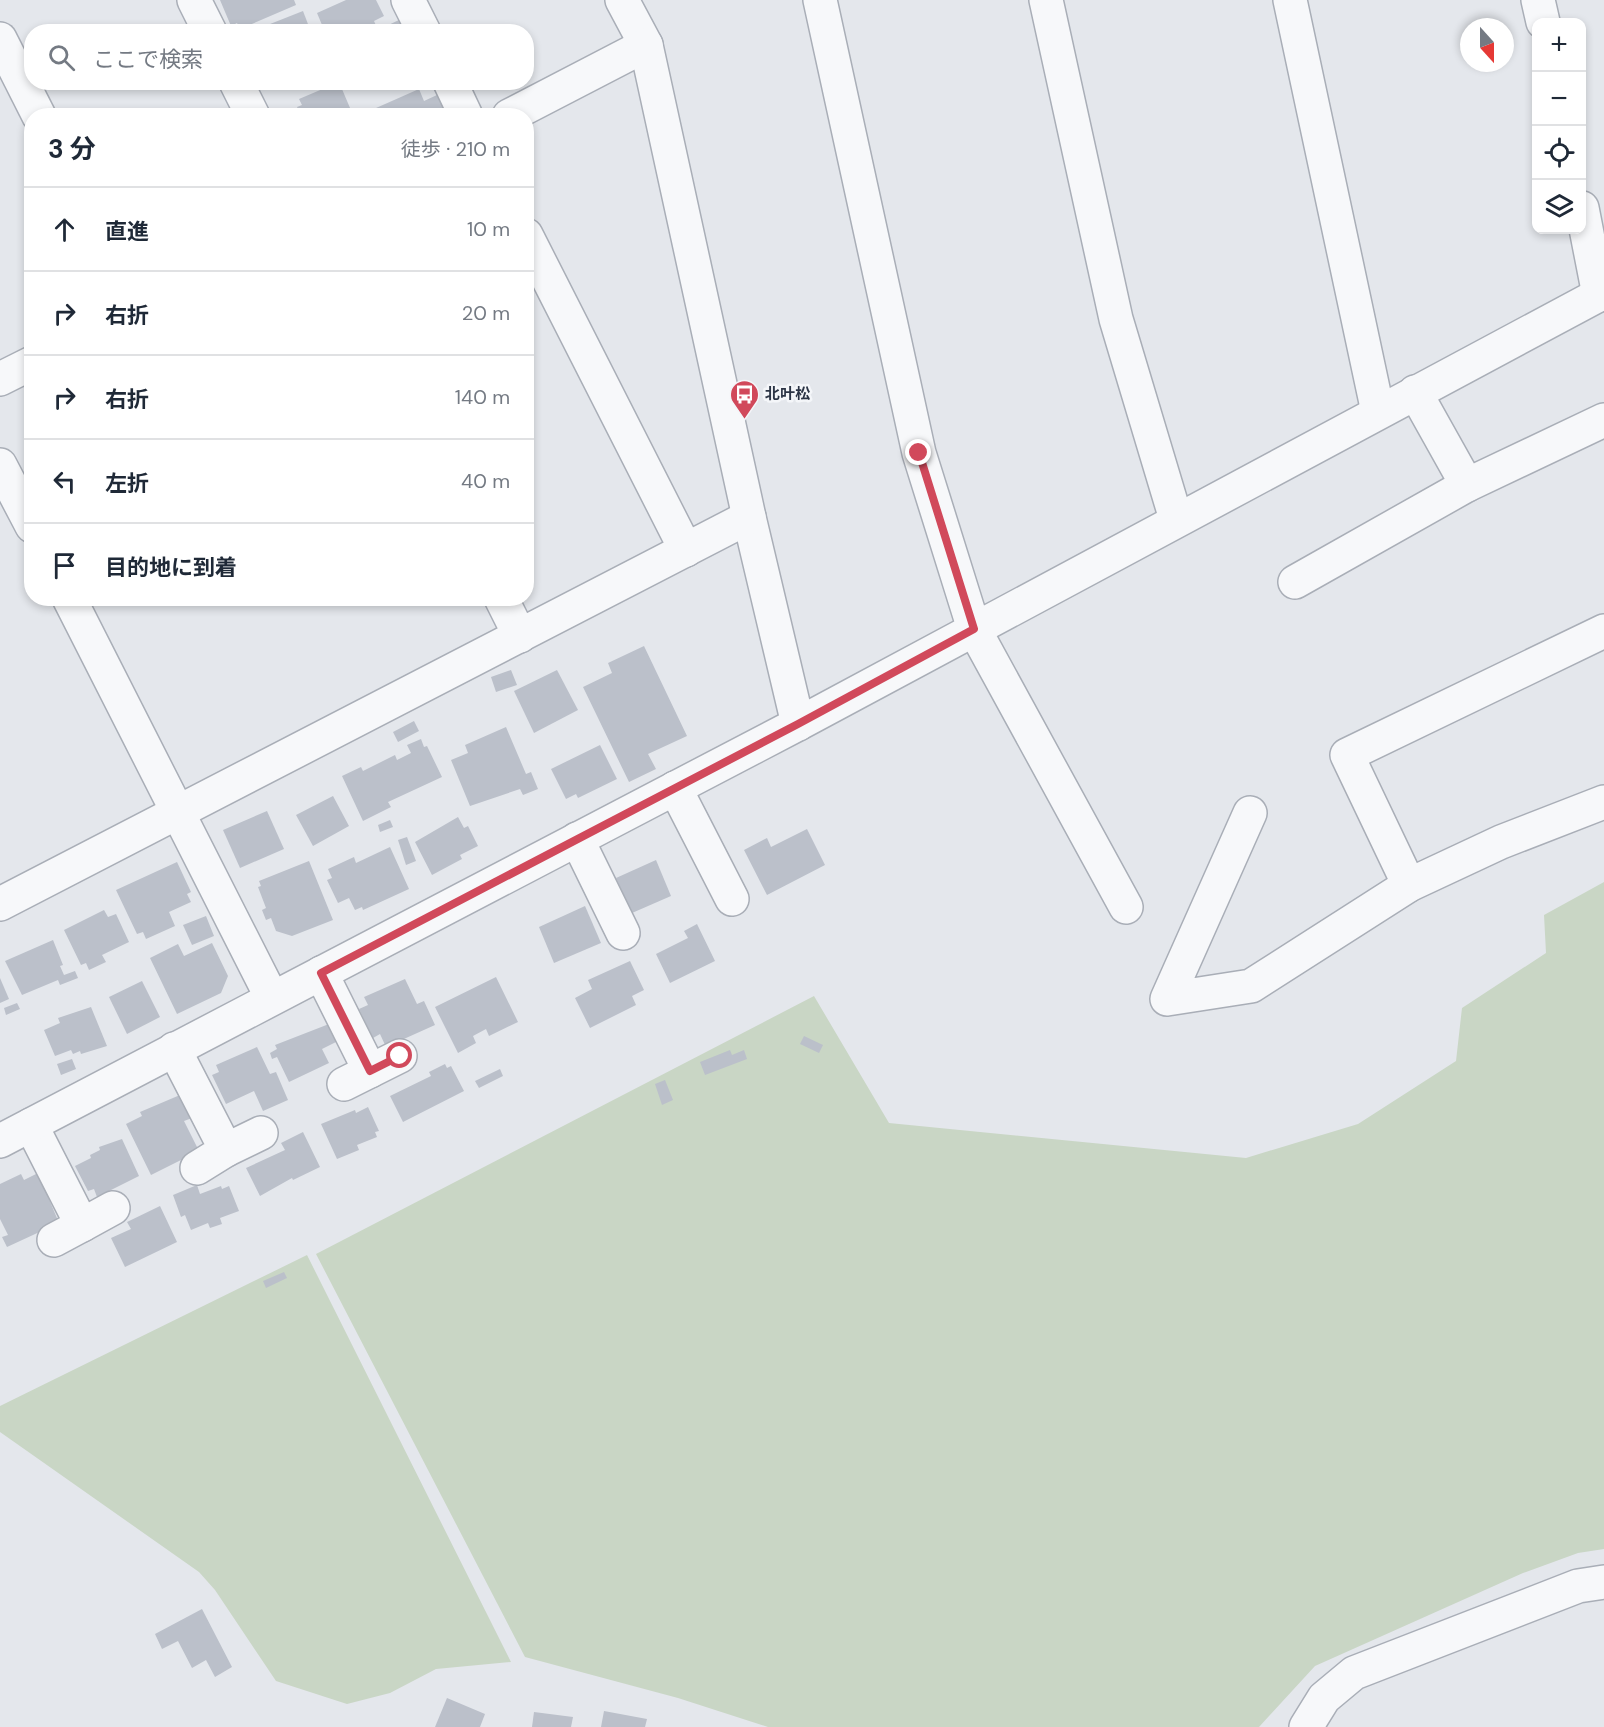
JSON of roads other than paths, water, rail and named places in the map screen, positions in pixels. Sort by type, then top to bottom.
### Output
[{"type":"street","points":[[194,0],[206,24]]},
{"type":"street","points":[[408,0],[420,24]]},
{"type":"street","points":[[622,0],[646,45],[749,517],[798,724]]},
{"type":"street","points":[[820,0],[919,453],[974,629],[1126,907]]},
{"type":"street","points":[[1046,0],[1116,319],[1176,519]]},
{"type":"street","points":[[1290,0],[1378,412]]},
{"type":"street","points":[[1538,0],[1542,18]]},
{"type":"street","points":[[0,39],[24,86]]},
{"type":"street","points":[[524,108],[646,45]]},
{"type":"street","points":[[26,90],[35,108]]},
{"type":"street","points":[[240,90],[249,108]]},
{"type":"street","points":[[454,90],[462,108]]},
{"type":"street","points":[[0,1141],[798,724],[1176,519],[1602,294],[1586,228]]},
{"type":"street","points":[[534,251],[686,550]]},
{"type":"street","points":[[0,379],[24,367]]},
{"type":"street","points":[[1415,392],[1467,485]]},
{"type":"street","points":[[1295,582],[1467,485],[1604,420]]},
{"type":"street","points":[[0,465],[24,511]]},
{"type":"street","points":[[2,897],[179,813],[749,517]]},
{"type":"street","points":[[73,606],[272,998]]},
{"type":"street","points":[[505,606],[520,636]]},
{"type":"street","points":[[1409,885],[1347,754],[1604,631]]},
{"type":"street","points":[[675,788],[732,899]]},
{"type":"street","points":[[1250,813],[1167,999],[1251,986],[1409,885],[1501,842],[1604,802]]},
{"type":"street","points":[[578,839],[623,933]]},
{"type":"street","points":[[321,973],[357,1078],[400,1056]]},
{"type":"street","points":[[174,1049],[226,1150]]},
{"type":"street","points":[[31,1125],[68,1232],[113,1208]]},
{"type":"street","points":[[197,1168],[226,1150],[261,1133]]},
{"type":"street","points":[[1306,1727],[1323,1698],[1354,1673],[1578,1586],[1604,1582]]},
{"type":"place","name":"北叶松","points":[[744,420]]}]
